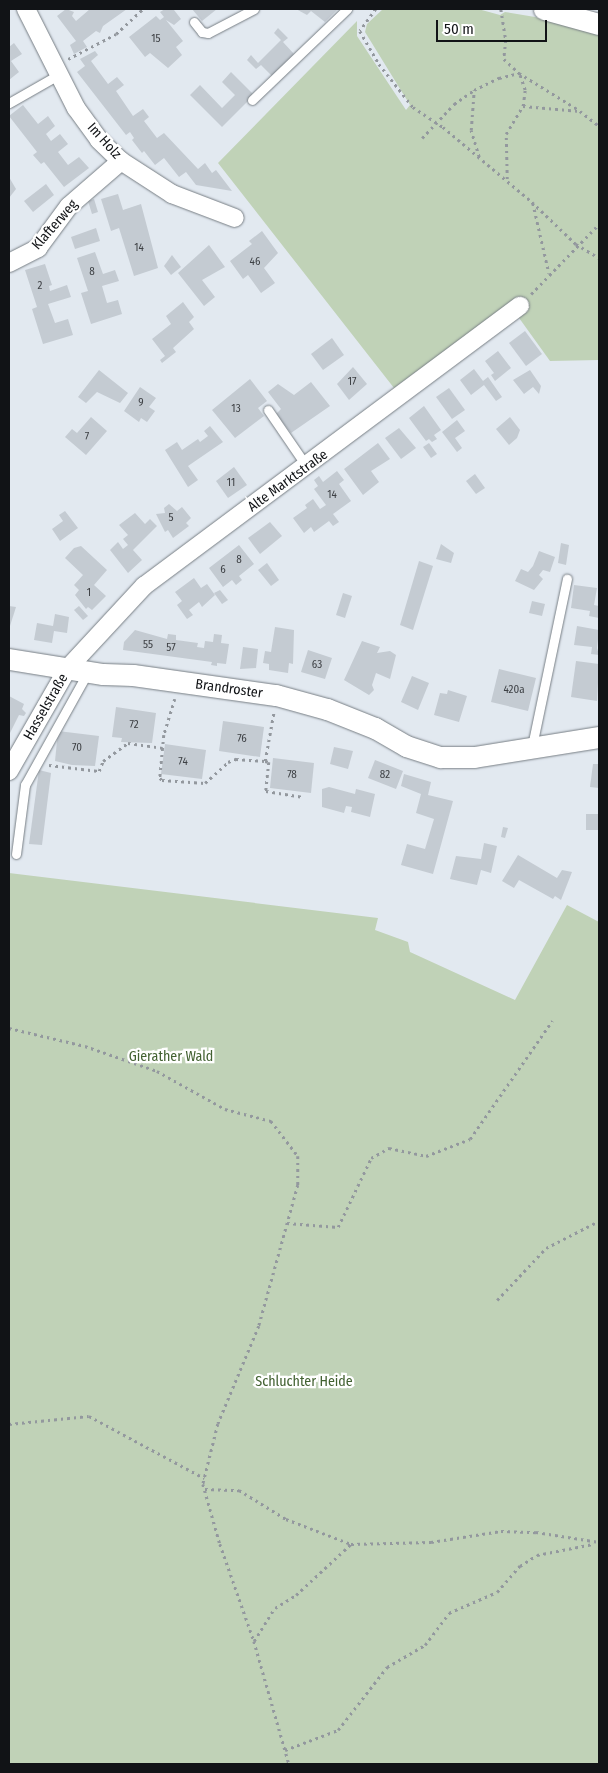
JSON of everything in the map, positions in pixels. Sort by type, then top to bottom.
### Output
[{"type":"street","name":"Im Holz","points":[[26,9],[56,71],[99,140],[121,161],[172,194],[235,218]]},
{"type":"street","points":[[544,9],[599,24]]},
{"type":"street","name":"Klafterweg","points":[[9,264],[38,248],[70,206],[121,161]]},
{"type":"street","name":"Alte Marktstraße","points":[[68,668],[144,586],[307,467],[520,306]]},
{"type":"street","name":"Brandroster","points":[[9,659],[88,672],[185,682],[276,695],[327,709],[375,728],[406,746],[440,757],[474,757],[599,737]]},
{"type":"street","name":"Hasselstraße","points":[[9,771],[68,668]]},
{"type":"lane","points":[[194,22],[202,32],[208,33],[254,9]]},
{"type":"lane","points":[[252,100],[347,9]]},
{"type":"lane","points":[[9,103],[56,71]]},
{"type":"lane","points":[[268,410],[307,467]]},
{"type":"lane","points":[[531,749],[567,579]]},
{"type":"lane","points":[[16,854],[26,785],[88,672]]},
{"type":"path","points":[[56,71],[116,34],[143,9]]},
{"type":"path","points":[[376,9],[360,32],[379,64],[413,107],[439,124],[480,157],[532,202],[576,244],[599,258]]},
{"type":"path","points":[[501,9],[506,40],[504,59],[519,73],[580,111],[599,126]]},
{"type":"path","points":[[422,138],[439,124],[454,104],[474,90],[499,78],[519,73]]},
{"type":"path","points":[[507,180],[506,134],[523,106],[525,90],[519,73]]},
{"type":"path","points":[[474,90],[471,130],[480,157]]},
{"type":"path","points":[[523,106],[580,111]]},
{"type":"path","points":[[532,202],[549,273]]},
{"type":"path","points":[[520,306],[576,244],[599,224]]},
{"type":"path","points":[[185,682],[172,704],[162,748],[160,778],[162,780],[205,783],[228,762],[236,758],[265,761],[269,762],[266,790],[304,797]]},
{"type":"path","points":[[265,761],[276,695]]},
{"type":"path","points":[[38,764],[98,771],[103,761],[128,743],[162,748]]},
{"type":"path","points":[[287,1223],[338,1228],[371,1158],[389,1148],[426,1156],[470,1139],[552,1021]]},
{"type":"path","points":[[9,1028],[86,1046],[157,1071],[225,1109],[271,1121],[298,1156],[298,1185],[258,1326],[218,1424],[204,1478],[205,1489],[220,1544],[254,1640],[289,1764]]},
{"type":"path","points":[[496,1300],[546,1248],[599,1221]]},
{"type":"path","points":[[9,1424],[89,1416],[204,1478]]},
{"type":"path","points":[[205,1489],[239,1490],[286,1519],[351,1544],[430,1542],[502,1530],[536,1532],[594,1544]]},
{"type":"path","points":[[285,1750],[338,1730],[387,1667],[425,1645],[449,1613],[497,1592],[520,1566],[538,1555],[599,1542]]},
{"type":"path","points":[[254,1640],[275,1608],[296,1595],[351,1544]]},
{"type":"path","points":[[206,1764],[238,1764]]},
{"type":"green space","points":[[383,9],[478,9],[500,15],[505,12],[565,22],[599,31],[599,360],[550,361],[509,304],[394,388],[218,163],[357,21],[357,36],[406,110],[410,105],[365,32],[367,24]]},
{"type":"green space","name":"Schluchter Heide","points":[[9,873],[378,918],[375,930],[408,942],[410,952],[515,1000],[567,905],[599,922],[599,1764],[9,1764]]},
{"type":"building","points":[[66,9],[74,12],[72,16],[76,21],[90,9],[127,9],[103,26],[100,33],[96,31],[83,41],[87,47],[74,54],[70,45],[76,41],[57,16]]},
{"type":"building","points":[[165,9],[174,10],[181,19],[174,25],[166,20],[183,41],[176,47],[182,55],[168,68],[150,53],[145,57],[129,37],[156,16],[160,20],[164,17],[160,12]]},
{"type":"building","points":[[192,9],[217,9],[202,21]]},
{"type":"building","points":[[296,9],[338,9],[325,22],[311,11],[307,15]]},
{"type":"building","points":[[278,28],[288,38],[283,42],[294,54],[272,76],[261,65],[256,69],[247,60],[251,55],[258,63],[281,40],[274,33]]},
{"type":"building","points":[[14,43],[22,54],[11,61],[19,72],[9,80],[9,47]]},
{"type":"building","points":[[95,51],[98,55],[91,61],[108,84],[117,77],[124,85],[116,91],[133,116],[143,109],[149,117],[144,121],[157,138],[164,133],[198,169],[205,163],[212,173],[216,170],[232,191],[196,185],[186,172],[179,177],[164,158],[155,165],[144,151],[142,153],[132,140],[134,138],[130,132],[126,135],[77,72],[85,66],[80,59]]},
{"type":"building","points":[[231,72],[254,95],[222,127],[190,95],[200,85],[222,108],[235,95],[222,82]]},
{"type":"building","points":[[23,105],[38,124],[48,116],[55,126],[46,134],[51,141],[60,134],[68,144],[58,152],[68,165],[79,157],[89,168],[64,187],[44,162],[41,164],[33,155],[37,152],[9,116]]},
{"type":"building","points":[[9,177],[16,189],[9,198]]},
{"type":"building","points":[[46,184],[54,195],[33,212],[24,201]]},
{"type":"building","points":[[118,194],[123,210],[141,204],[158,268],[134,276],[119,228],[111,231],[101,199]]},
{"type":"building","points":[[94,199],[98,212],[92,214],[88,201]]},
{"type":"building","points":[[96,228],[100,241],[75,249],[71,237]]},
{"type":"building","points":[[262,231],[278,253],[264,268],[275,283],[261,293],[248,275],[243,279],[230,261],[252,244],[249,241]]},
{"type":"building","points":[[209,245],[225,267],[202,280],[215,297],[204,306],[178,273]]},
{"type":"building","points":[[95,252],[103,274],[115,270],[119,281],[102,286],[107,303],[118,300],[122,314],[91,324],[81,293],[88,291],[77,258]]},
{"type":"building","points":[[172,255],[181,267],[171,275],[164,266]]},
{"type":"building","points":[[45,264],[52,285],[49,286],[50,291],[67,285],[71,297],[48,304],[55,323],[68,319],[73,335],[43,344],[32,309],[37,307],[25,270]]},
{"type":"building","points":[[183,302],[194,317],[189,322],[194,329],[173,348],[176,352],[162,363],[160,360],[165,356],[152,339],[171,324],[166,316]]},
{"type":"building","points":[[525,331],[542,354],[526,366],[509,343]]},
{"type":"building","points":[[332,338],[344,355],[323,370],[311,354]]},
{"type":"building","points":[[498,351],[511,368],[495,381],[491,375],[494,373],[485,361]]},
{"type":"building","points":[[353,367],[367,384],[349,400],[337,384]]},
{"type":"building","points":[[474,369],[483,381],[488,377],[502,397],[496,401],[484,385],[471,395],[460,380]]},
{"type":"building","points":[[99,370],[128,393],[120,403],[97,392],[86,403],[78,397]]},
{"type":"building","points":[[530,370],[541,386],[539,394],[533,387],[524,394],[513,380]]},
{"type":"building","points":[[250,379],[267,401],[258,408],[264,416],[235,438],[212,410]]},
{"type":"building","points":[[311,382],[330,406],[291,433],[276,414],[281,409],[268,392],[278,384],[294,395]]},
{"type":"building","points":[[140,387],[156,398],[149,407],[155,411],[147,422],[141,418],[139,422],[124,411]]},
{"type":"building","points":[[449,388],[465,410],[452,419],[436,397]]},
{"type":"building","points":[[424,406],[441,430],[434,435],[437,439],[432,442],[429,439],[426,441],[409,418]]},
{"type":"building","points":[[91,417],[107,431],[86,455],[65,437],[72,429],[77,433]]},
{"type":"building","points":[[510,417],[520,430],[517,438],[509,445],[496,429]]},
{"type":"building","points":[[457,420],[465,431],[455,438],[462,448],[457,452],[442,432]]},
{"type":"building","points":[[210,426],[223,442],[188,466],[198,480],[188,487],[165,450],[177,442],[182,450],[198,439],[200,442],[208,436],[204,431]]},
{"type":"building","points":[[399,428],[416,448],[401,459],[385,438]]},
{"type":"building","points":[[378,443],[390,459],[371,471],[379,482],[363,495],[344,469]]},
{"type":"building","points":[[429,443],[437,454],[431,458],[423,447]]},
{"type":"building","points":[[234,467],[247,485],[228,498],[216,481]]},
{"type":"building","points":[[337,471],[344,480],[339,484],[351,501],[333,514],[339,522],[333,526],[329,521],[314,532],[311,527],[304,533],[293,518],[307,508],[305,505],[313,499],[320,509],[326,505],[314,489],[318,486],[314,480],[319,476],[323,482]]},
{"type":"building","points":[[475,474],[485,488],[476,494],[466,481]]},
{"type":"building","points":[[169,504],[177,511],[182,507],[191,518],[186,523],[189,526],[173,538],[168,530],[165,532],[156,514],[165,513],[164,508]]},
{"type":"building","points":[[65,511],[78,528],[60,541],[52,529],[63,521],[59,515]]},
{"type":"building","points":[[135,513],[145,524],[150,519],[157,526],[133,550],[142,560],[128,573],[110,550],[118,542],[123,549],[128,545],[123,539],[128,535],[119,525]]},
{"type":"building","points":[[270,522],[282,536],[260,554],[248,538]]},
{"type":"building","points":[[561,543],[569,545],[566,565],[558,563]]},
{"type":"building","points":[[441,544],[454,553],[451,563],[436,559]]},
{"type":"building","points":[[239,545],[254,564],[239,576],[242,580],[236,585],[232,580],[223,587],[209,568]]},
{"type":"building","points":[[81,546],[107,570],[94,585],[106,596],[92,610],[88,607],[86,609],[75,595],[79,590],[74,585],[83,575],[65,558],[74,548]]},
{"type":"building","points":[[539,551],[555,557],[550,572],[543,570],[539,575],[543,579],[534,590],[515,581],[521,569],[528,572],[533,566]]},
{"type":"building","points":[[419,561],[433,566],[413,630],[400,625]]},
{"type":"building","points":[[267,563],[279,580],[271,586],[258,570]]},
{"type":"building","points":[[194,578],[201,588],[207,584],[215,595],[202,607],[199,602],[189,610],[193,615],[187,619],[177,605],[182,601],[175,592]]},
{"type":"building","points":[[574,585],[597,588],[594,605],[599,606],[599,618],[589,616],[590,611],[571,608]]},
{"type":"building","points":[[220,590],[228,600],[222,604],[214,593]]},
{"type":"building","points":[[343,593],[352,596],[345,618],[336,615]]},
{"type":"building","points":[[532,601],[545,604],[542,616],[529,613]]},
{"type":"building","points":[[9,606],[16,607],[10,626],[9,626]]},
{"type":"building","points":[[79,606],[88,616],[83,620],[74,610]]},
{"type":"building","points":[[55,614],[69,617],[67,633],[54,631],[52,643],[34,640],[37,623],[53,626]]},
{"type":"building","points":[[577,626],[599,630],[597,648],[599,655],[591,654],[592,647],[574,645]]},
{"type":"building","points":[[275,627],[294,630],[293,664],[289,663],[288,673],[269,670],[269,664],[263,663],[265,651],[271,652]]},
{"type":"building","points":[[135,630],[167,639],[168,634],[176,635],[176,640],[198,643],[197,647],[204,648],[205,641],[213,642],[214,634],[222,635],[221,643],[229,644],[226,664],[217,663],[217,666],[211,665],[212,662],[123,650],[124,642]]},
{"type":"building","points":[[362,641],[380,647],[377,653],[390,651],[396,655],[390,679],[376,673],[372,685],[374,690],[369,695],[344,680]]},
{"type":"building","points":[[243,647],[258,649],[256,668],[240,669]]},
{"type":"building","points":[[308,650],[332,658],[325,679],[301,672]]},
{"type":"building","points":[[576,661],[599,664],[597,701],[571,697]]},
{"type":"building","points":[[499,669],[536,678],[528,711],[491,702]]},
{"type":"building","points":[[412,676],[429,683],[418,710],[401,702]]},
{"type":"building","points":[[448,690],[467,696],[459,722],[434,715],[440,693],[447,694]]},
{"type":"building","points":[[9,696],[24,704],[22,709],[26,713],[24,716],[19,715],[9,735]]},
{"type":"building","points":[[116,707],[156,713],[152,743],[121,742],[122,738],[112,737]]},
{"type":"building","points":[[223,721],[264,727],[260,757],[219,751]]},
{"type":"building","points":[[58,731],[99,736],[95,766],[72,765],[55,761]]},
{"type":"building","points":[[165,744],[206,750],[202,779],[161,774]]},
{"type":"building","points":[[334,747],[353,751],[348,769],[330,764]]},
{"type":"building","points":[[273,758],[314,763],[311,793],[270,788]]},
{"type":"building","points":[[375,760],[403,771],[396,789],[368,778]]},
{"type":"building","points":[[593,764],[599,764],[599,788],[590,787]]},
{"type":"building","points":[[39,770],[51,773],[42,845],[29,844]]},
{"type":"building","points":[[404,774],[431,782],[428,795],[453,801],[433,874],[401,865],[407,844],[425,849],[434,819],[416,813],[421,794],[401,786]]},
{"type":"building","points":[[329,787],[355,794],[356,789],[375,794],[370,817],[351,812],[352,807],[346,806],[344,813],[322,807],[322,789]]},
{"type":"building","points":[[586,814],[599,814],[599,830],[586,830]]},
{"type":"building","points":[[503,827],[508,828],[505,838],[501,837]]},
{"type":"building","points":[[484,843],[497,846],[491,873],[481,870],[477,885],[450,879],[456,856],[481,859]]},
{"type":"building","points":[[518,855],[557,878],[562,870],[572,872],[561,900],[555,896],[553,899],[519,880],[514,888],[502,881]]},
{"type":"park label","name":"Gierather Wald","points":[[171,1057]]}]
